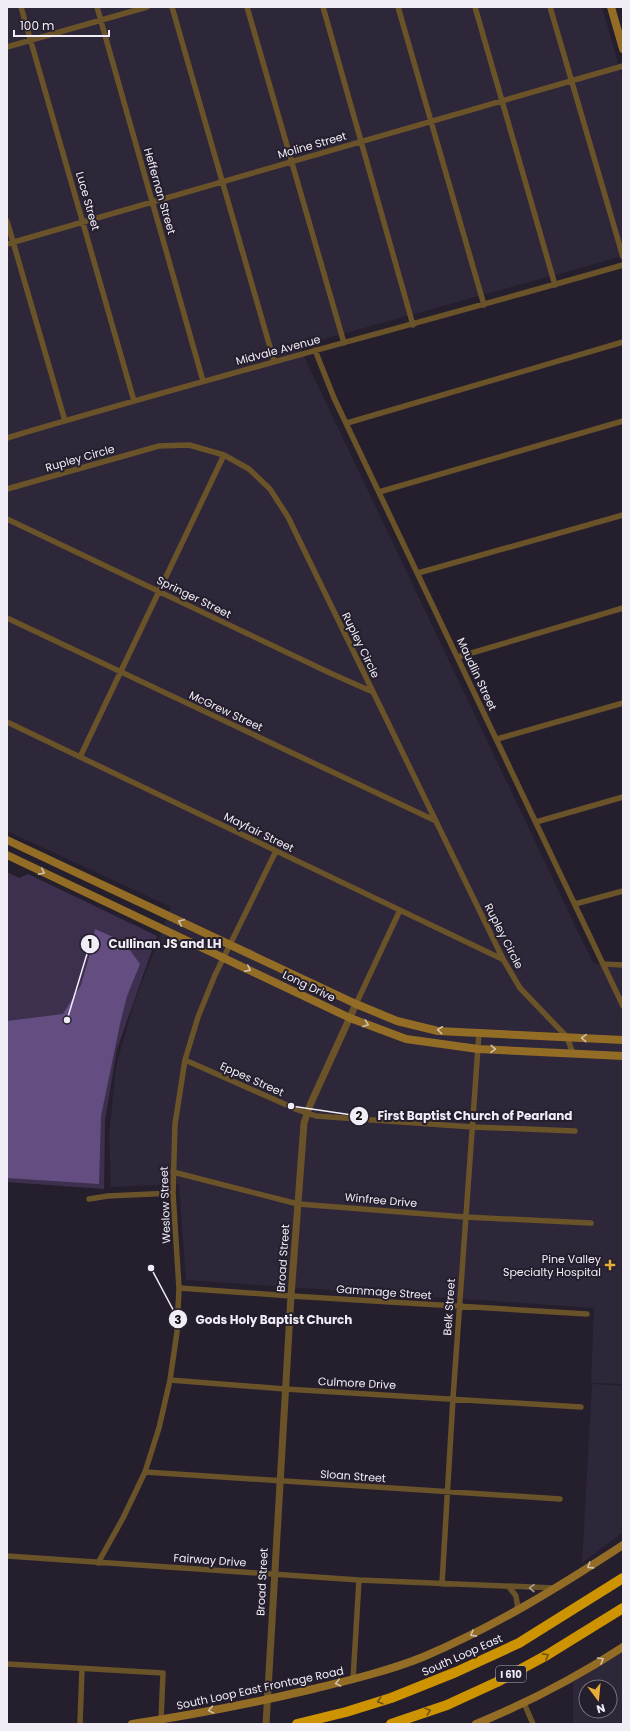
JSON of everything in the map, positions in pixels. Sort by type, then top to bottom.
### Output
[{"type":"highway","name":"South Loop East","points":[[297,1724],[346,1712],[391,1698],[456,1672],[519,1643],[623,1578]]},
{"type":"highway","name":"I 610","points":[[392,1724],[446,1705],[497,1682],[547,1655],[623,1608]]},
{"type":"main road","points":[[611,7],[623,49]]},
{"type":"main road","name":"Long Drive","points":[[8,844],[92,880],[356,1004],[397,1021],[438,1031],[623,1040]]},
{"type":"main road","name":"Long Drive","points":[[7,855],[350,1018],[406,1039],[478,1049],[623,1056]]},
{"type":"main road","points":[[85,892],[92,880]]},
{"type":"main road","points":[[159,927],[164,914]]},
{"type":"main road","points":[[290,990],[298,976]]},
{"type":"main road","name":"South Loop East Frontage Road","points":[[132,1724],[267,1700],[353,1680],[421,1658],[466,1638],[518,1609],[623,1545]]},
{"type":"main road","points":[[476,1724],[524,1703],[566,1681],[623,1647]]},
{"type":"street","name":"Luce Street","points":[[21,7],[134,401]]},
{"type":"street","name":"Heffernan Street","points":[[96,7],[203,381]]},
{"type":"street","points":[[7,47],[147,7]]},
{"type":"street","points":[[172,7],[274,361]]},
{"type":"street","points":[[247,7],[344,343]]},
{"type":"street","points":[[323,7],[413,325]]},
{"type":"street","points":[[398,7],[484,305]]},
{"type":"street","points":[[475,7],[555,284]]},
{"type":"street","points":[[550,7],[623,257]]},
{"type":"street","name":"Moline Street","points":[[10,243],[623,66]]},
{"type":"street","points":[[7,221],[10,243],[65,420]]},
{"type":"street","name":"Midvale Avenue","points":[[7,438],[65,420],[274,361],[413,325],[623,265]]},
{"type":"street","points":[[347,423],[623,342]]},
{"type":"street","name":"Maudlin Street","points":[[315,350],[334,398],[623,1006]]},
{"type":"street","points":[[379,492],[623,421]]},
{"type":"street","name":"Rupley Circle","points":[[7,489],[159,446],[189,445],[224,455],[249,468],[270,489],[288,518],[503,959],[520,988],[567,1037],[573,1054]]},
{"type":"street","points":[[80,757],[224,455]]},
{"type":"street","points":[[418,574],[623,515]]},
{"type":"street","name":"Springer Street","points":[[7,519],[372,692]]},
{"type":"street","points":[[458,657],[623,608]]},
{"type":"street","name":"McGrew Street","points":[[7,618],[436,821]]},
{"type":"street","points":[[497,739],[623,703]]},
{"type":"street","name":"Mayfair Street","points":[[7,722],[503,959]]},
{"type":"street","points":[[536,822],[623,797]]},
{"type":"street","name":"Weslow Street","points":[[98,1563],[123,1518],[145,1472],[159,1428],[170,1380],[177,1332],[179,1288],[173,1193],[175,1124],[186,1060],[198,1017],[229,944],[276,851]]},
{"type":"street","points":[[575,904],[623,891]]},
{"type":"street","name":"Broad Street","points":[[266,1724],[285,1389],[304,1123],[356,1004],[400,910]]},
{"type":"street","points":[[603,964],[623,965]]},
{"type":"street","name":"Belk Street","points":[[442,1584],[478,1032]]},
{"type":"street","name":"Eppes Street","points":[[186,1060],[307,1114],[473,1127],[574,1131]]},
{"type":"street","name":"Winfree Drive","points":[[173,1172],[298,1204],[465,1217],[591,1223]]},
{"type":"street","points":[[89,1199],[108,1196],[173,1193]]},
{"type":"street","name":"Gammage Street","points":[[179,1288],[587,1314]]},
{"type":"street","name":"Culmore Drive","points":[[170,1380],[285,1389],[453,1398],[581,1407]]},
{"type":"street","name":"Sloan Street","points":[[145,1472],[280,1482],[560,1499]]},
{"type":"street","name":"Fairway Drive","points":[[7,1556],[359,1580],[554,1588]]},
{"type":"street","points":[[353,1680],[359,1580]]},
{"type":"street","points":[[508,1587],[516,1596],[518,1609]]},
{"type":"street","points":[[7,1664],[163,1673],[161,1720]]},
{"type":"street","points":[[80,1724],[82,1669]]},
{"type":"street","points":[[524,1703],[533,1724]]},
{"type":"shaded area","points":[[7,7],[602,7],[623,80],[623,256],[299,346],[593,963],[623,966],[623,1384],[591,1383],[594,1308],[186,1280],[179,1184],[111,1187],[109,1135],[116,1066],[133,1006],[171,907],[7,831]]},
{"type":"shaded area","points":[[7,872],[19,878],[28,874],[157,936],[117,1049],[105,1120],[104,1189],[7,1182]]},
{"type":"shaded area","points":[[95,929],[124,942],[140,964],[127,996],[101,1116],[99,1184],[7,1178],[7,1021],[63,1014],[81,985]]},
{"type":"shaded area","points":[[592,1384],[623,1386],[623,1532],[582,1563]]},
{"type":"shaded area","points":[[623,1652],[623,1724],[573,1724],[572,1682]]},
{"type":"place","name":"Cullinan JS and LH","points":[[67,1020]]},
{"type":"place","name":"First Baptist Church of Pearland","points":[[291,1106]]},
{"type":"place","name":"Pine Valley Specialty Hospital","points":[[610,1265]]},
{"type":"place","name":"Gods Holy Baptist Church","points":[[151,1268]]}]
